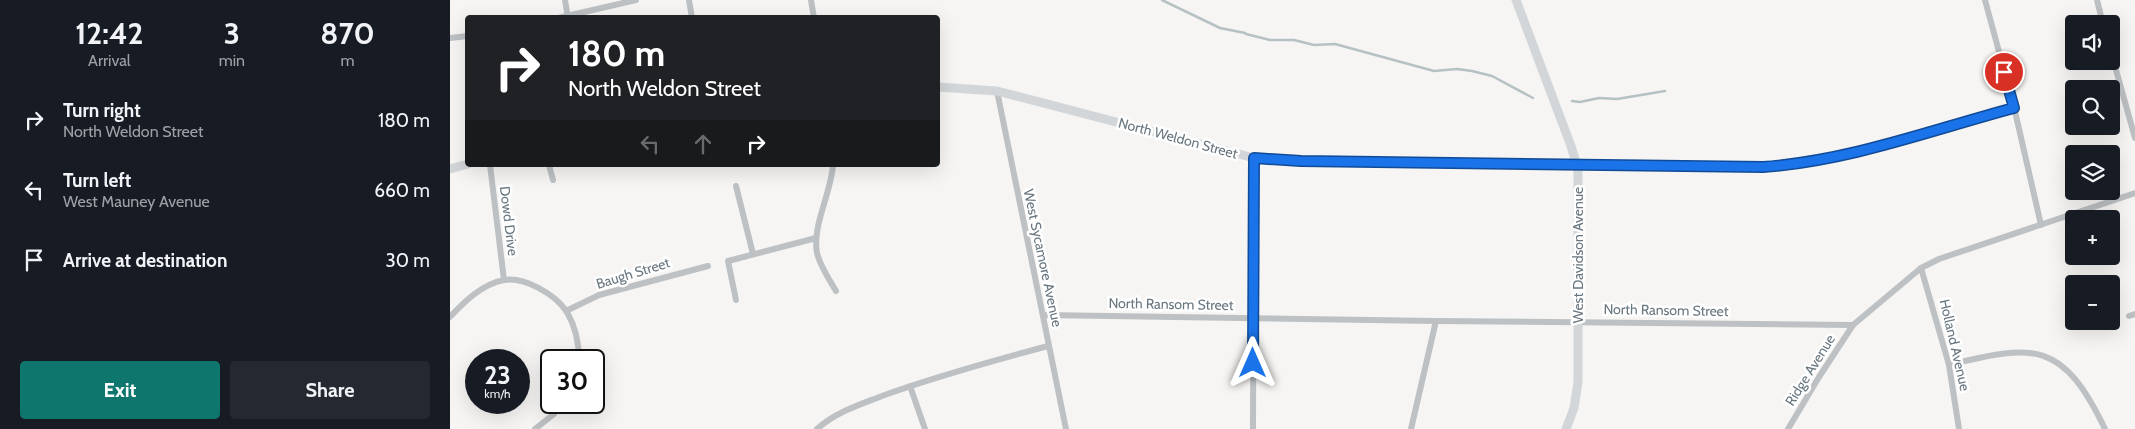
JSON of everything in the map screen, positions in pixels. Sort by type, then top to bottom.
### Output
[{"type":"street","points":[[565,0],[568,15]]},
{"type":"street","points":[[572,15],[636,0]]},
{"type":"street","points":[[689,0],[692,15]]},
{"type":"street","points":[[811,0],[814,15]]},
{"type":"street","name":"West Davidson Avenue","points":[[1516,0],[1577,165],[1577,392],[1574,408],[1566,429]]},
{"type":"street","points":[[1985,0],[2014,108],[2041,225]]},
{"type":"street","points":[[2097,0],[2101,15]]},
{"type":"street","points":[[450,38],[465,36]]},
{"type":"street","points":[[2116,70],[2135,138]]},
{"type":"street","name":"North Weldon Street","points":[[940,87],[997,91],[1254,158],[1577,165],[1763,167],[1794,165],[1832,158],[2014,108]]},
{"type":"street","name":"West Sycamore Avenue","points":[[997,91],[1066,429]]},
{"type":"street","points":[[1253,429],[1254,158]]},
{"type":"street","points":[[450,169],[465,165]]},
{"type":"street","name":"Dowd Drive","points":[[490,167],[504,280]]},
{"type":"street","points":[[550,167],[553,180]]},
{"type":"street","points":[[833,167],[830,188],[819,221],[816,238],[818,253],[836,291]]},
{"type":"street","points":[[736,186],[753,254]]},
{"type":"street","points":[[1853,325],[1921,268],[1939,259],[2135,193]]},
{"type":"street","points":[[736,300],[728,261],[816,238]]},
{"type":"street","name":"Baugh Street","points":[[566,311],[599,296],[690,269],[708,266]]},
{"type":"street","name":"Holland Avenue","points":[[1921,268],[1949,366],[1959,429]]},
{"type":"street","points":[[450,317],[475,294],[504,280],[524,282],[542,290],[566,311],[577,340],[577,349]]},
{"type":"street","name":"North Ransom Street","points":[[1043,315],[1853,325]]},
{"type":"street","points":[[1411,429],[1436,321]]},
{"type":"street","name":"Ridge Avenue","points":[[1788,429],[1853,325]]},
{"type":"street","points":[[818,429],[843,412],[910,386],[942,375],[1048,346]]},
{"type":"street","points":[[1949,366],[1986,356],[2015,351],[2041,354],[2062,366],[2079,385],[2105,429]]},
{"type":"street","points":[[910,386],[925,429]]},
{"type":"street","points":[[535,429],[551,414]]},
{"type":"waterway","points":[[1162,0],[1220,28],[1270,40],[1294,40],[1314,45],[1335,44],[1434,71],[1457,69],[1472,71],[1492,76],[1533,98]]},
{"type":"waterway","points":[[1572,101],[1580,102],[1599,98],[1617,99],[1665,91]]},
{"type":"route","points":[[1253,363],[1254,158],[1301,161],[1763,167],[1794,165],[1832,158],[2014,108],[2004,72]]}]
